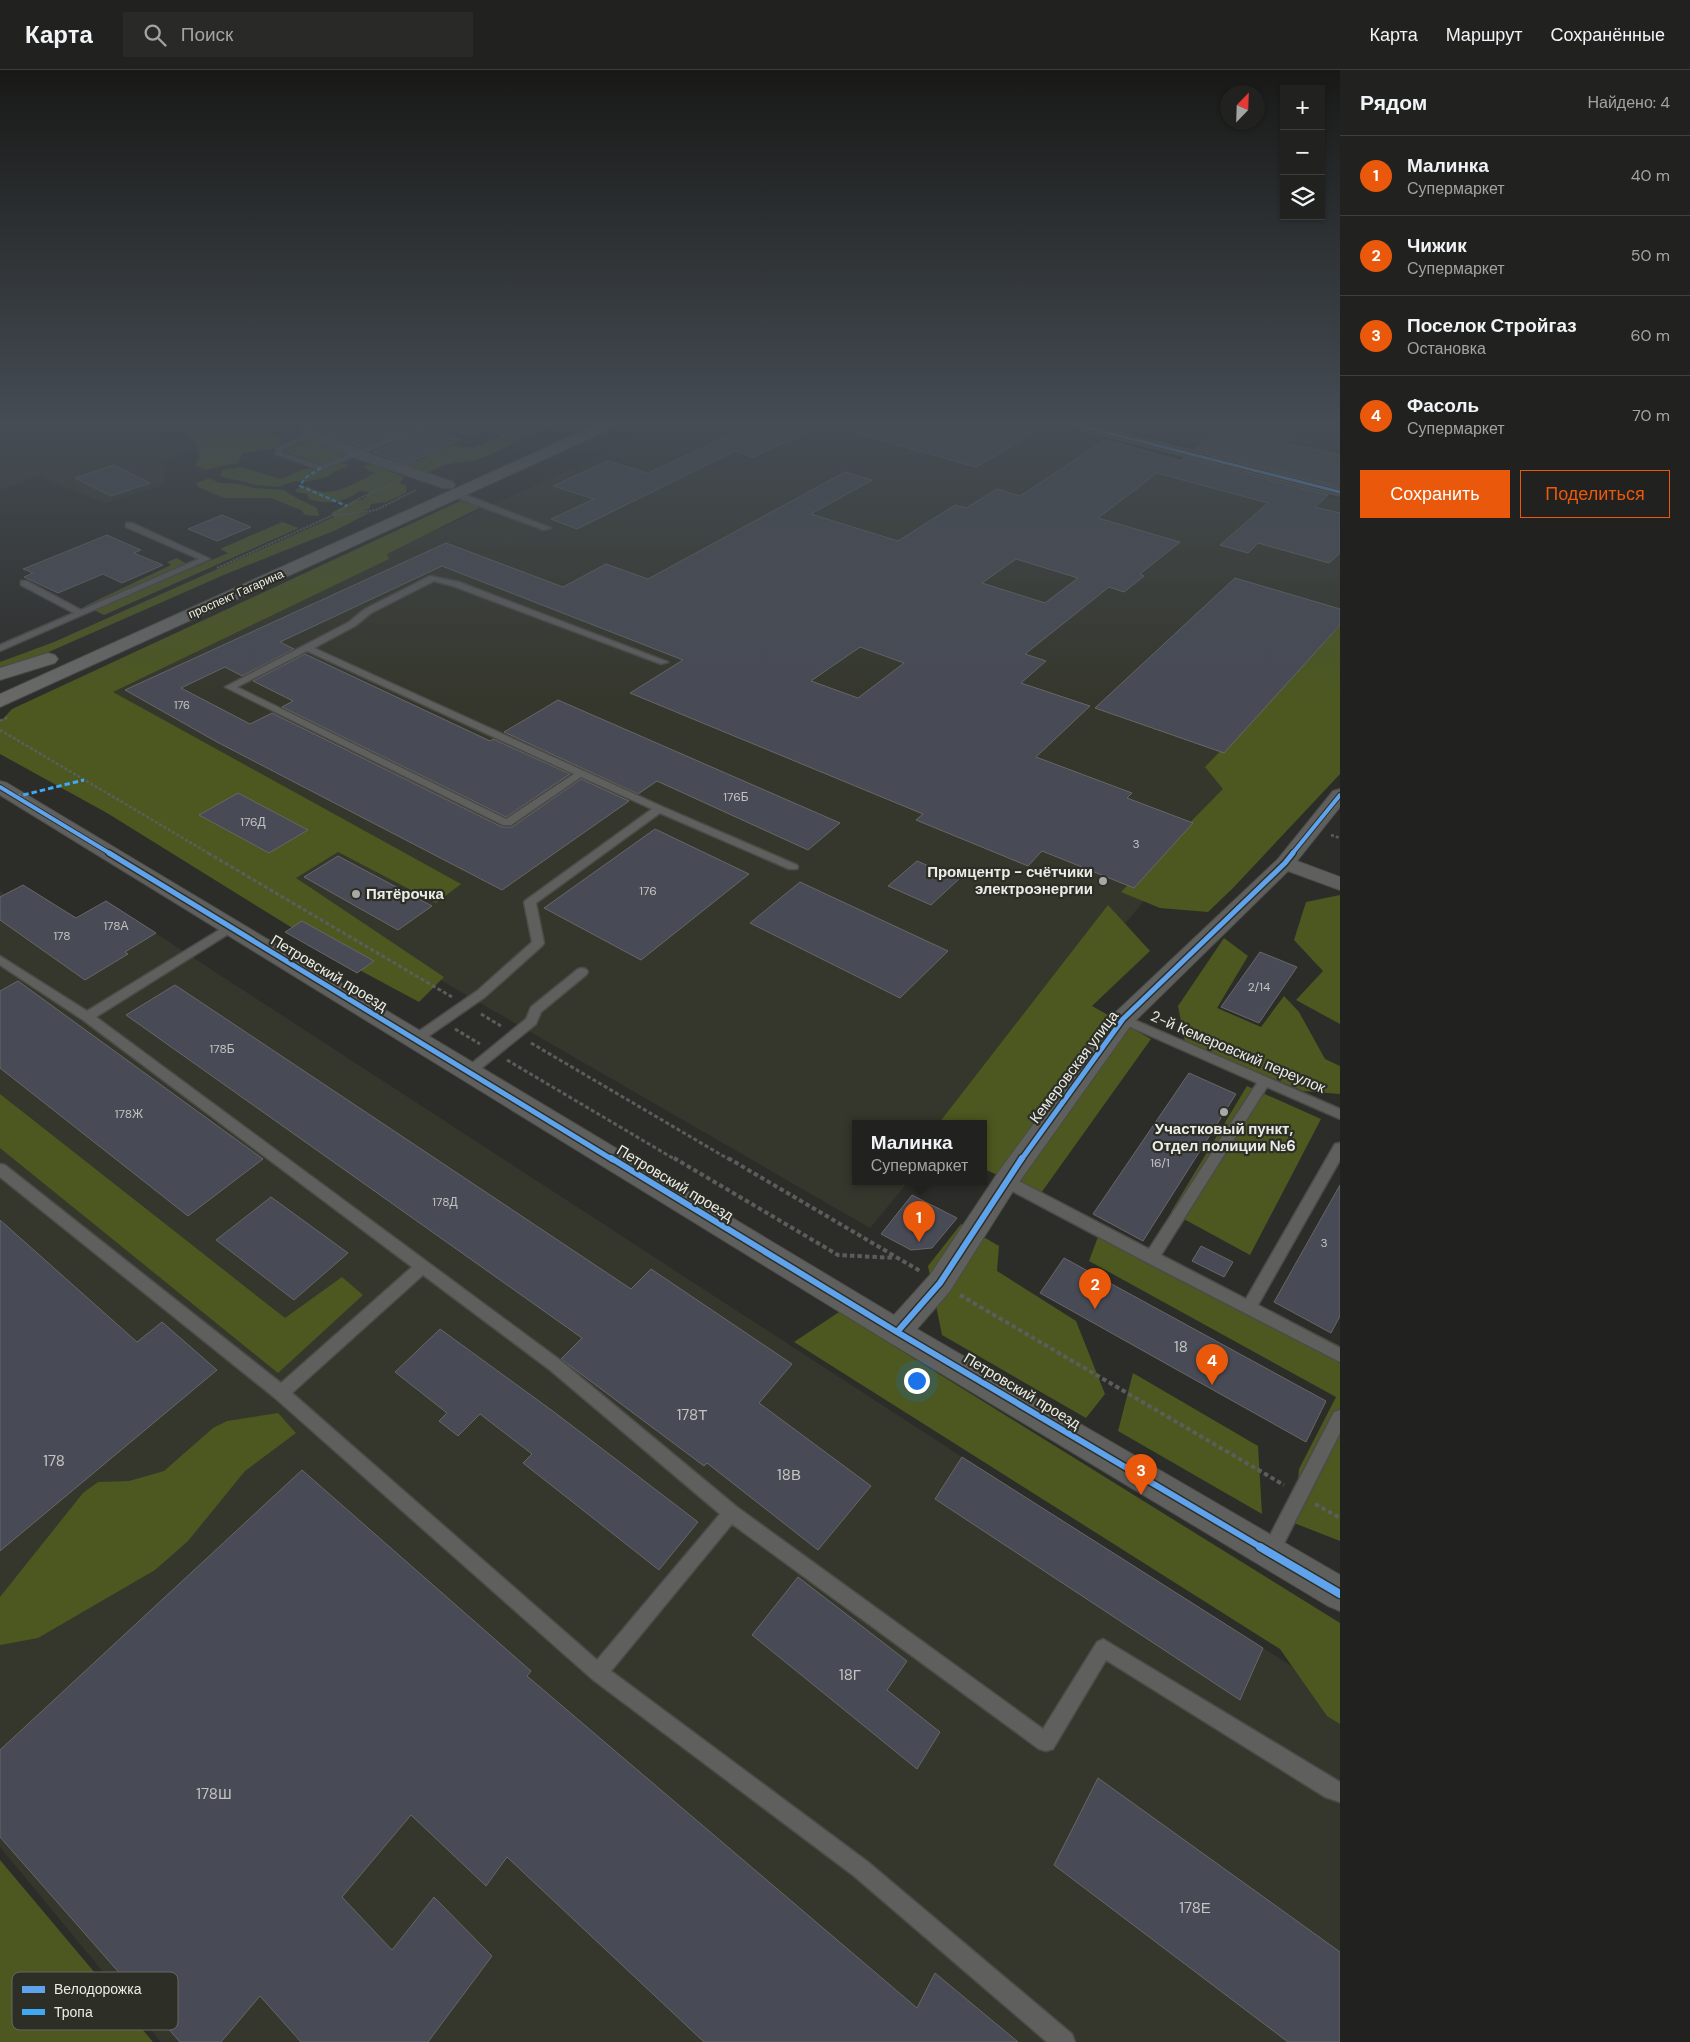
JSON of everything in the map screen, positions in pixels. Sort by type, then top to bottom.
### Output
[{"type":"main road","name":"проспект Гагарина","points":[[156,612],[377,517]]},
{"type":"main road","name":"проспект Гагарина","points":[[0,701],[384,517]]},
{"type":"main road","points":[[0,674],[66,652]]},
{"type":"main road","points":[[0,682],[48,659]]},
{"type":"street","name":"Петровский проезд","points":[[1,789],[897,1332],[1340,1594]]},
{"type":"street","name":"Кемеровская улица","points":[[897,1332],[940,1283],[1006,1181],[1123,1019],[1285,863],[1340,795]]},
{"type":"street","points":[[1285,863],[1340,884]]},
{"type":"lane","points":[[520,517],[547,528]]},
{"type":"lane","points":[[0,648],[206,559],[129,525]]},
{"type":"lane","points":[[581,773],[507,823],[230,687],[352,624],[368,611],[433,578],[456,584],[664,662]]},
{"type":"lane","points":[[24,582],[80,613]]},
{"type":"lane","points":[[307,648],[659,809],[793,867]]},
{"type":"lane","points":[[416,1039],[466,1005],[538,943],[530,902],[659,809]]},
{"type":"lane","points":[[87,1017],[229,928]]},
{"type":"lane","points":[[0,960],[87,1017],[423,1266],[555,1365],[731,1513],[1046,1742],[1103,1648],[1332,1790],[1340,1792]]},
{"type":"lane","points":[[469,1072],[532,1020],[535,1010],[582,972]]},
{"type":"lane","name":"2-й Кемеровский переулок","points":[[1123,1019],[1340,1114]]},
{"type":"lane","points":[[1151,1258],[1265,1081]]},
{"type":"lane","points":[[1249,1308],[1340,1148]]},
{"type":"lane","points":[[0,1169],[282,1393],[598,1673],[861,1869],[1064,2042]]},
{"type":"lane","points":[[1006,1181],[1340,1356]]},
{"type":"lane","points":[[282,1393],[423,1266]]},
{"type":"lane","points":[[1270,1552],[1340,1417]]},
{"type":"lane","points":[[598,1673],[731,1513]]},
{"type":"path","points":[[263,548],[329,517]]},
{"type":"path","points":[[0,730],[1340,1518]]},
{"type":"path","points":[[442,1022],[838,1255],[898,1258]]},
{"type":"shaded area","points":[[465,517],[1340,517],[1340,667],[961,1120],[852,1120],[852,1185],[906,1185],[870,1228],[2,727]]},
{"type":"shaded area","points":[[23,885],[76,918],[106,901],[962,1457],[1340,1697],[1340,2042],[161,2042],[151,2030],[178,2030],[178,1972],[103,1972],[0,1847],[0,891],[5,895]]},
{"type":"green space","points":[[334,517],[361,517],[336,530],[226,574],[35,658],[0,667],[0,662],[54,642]]},
{"type":"green space","points":[[425,517],[461,517],[387,554],[389,559],[113,692],[461,884],[436,903],[338,852],[296,878],[444,977],[419,1002],[365,973],[107,813],[0,754],[0,722],[12,709]]},
{"type":"green space","points":[[282,522],[299,528],[104,615],[94,610],[228,553],[220,549]]},
{"type":"green space","points":[[177,558],[187,564],[90,606],[85,606],[171,565],[167,562]]},
{"type":"green space","points":[[1340,626],[1340,774],[1208,912],[1160,908],[1121,892],[1223,789],[1205,767]]},
{"type":"green space","points":[[1340,895],[1340,1024],[1296,1000],[1323,971],[1294,940],[1306,902]]},
{"type":"green space","points":[[1108,905],[1150,951],[1092,1006],[1151,1039],[1041,1193],[987,1170],[987,1120],[941,1120]]},
{"type":"green space","points":[[1224,938],[1248,956],[1217,1008],[1261,1027],[1284,996],[1299,1012],[1325,1059],[1340,1066],[1340,1094],[1303,1091],[1185,1042],[1178,1006]]},
{"type":"green space","points":[[1247,1086],[1321,1119],[1250,1255],[1171,1212]]},
{"type":"green space","points":[[0,1094],[285,1318],[342,1277],[363,1295],[278,1373],[0,1148]]},
{"type":"green space","points":[[961,1224],[999,1246],[997,1271],[1076,1321],[1105,1394],[1086,1418],[942,1335],[928,1266]]},
{"type":"green space","points":[[1102,1226],[1340,1346],[1340,1541],[1294,1523],[1299,1469],[1336,1397],[1089,1261]]},
{"type":"green space","points":[[839,1312],[1340,1623],[1340,1724],[1327,1716],[1280,1649],[794,1342]]},
{"type":"green space","points":[[1133,1373],[1258,1446],[1262,1514],[1118,1431]]},
{"type":"green space","points":[[278,1413],[296,1433],[245,1471],[188,1541],[155,1570],[38,1638],[0,1645],[0,1597],[83,1493],[98,1482],[129,1481],[164,1471],[213,1428],[227,1421]]},
{"type":"green space","points":[[0,1860],[94,1972],[12,1972],[12,2030],[143,2030],[153,2042],[0,2042]]},
{"type":"building","points":[[217,517],[227,517],[251,527],[217,541],[188,529]]},
{"type":"building","points":[[555,517],[601,517],[577,529],[551,519]]},
{"type":"building","points":[[762,517],[821,517],[898,541],[936,517],[1099,517],[1098,518],[1180,542],[1140,574],[1144,576],[1124,592],[1109,587],[1025,654],[1046,661],[1021,683],[1090,706],[1036,757],[1132,793],[1127,798],[1193,823],[1134,888],[1042,851],[1028,866],[916,820],[923,814],[630,693],[683,660],[442,566],[280,642],[294,649],[242,676],[225,667],[181,688],[250,724],[272,713],[502,827],[512,827],[581,779],[629,801],[502,890],[217,742],[125,690],[446,543],[563,587],[606,564],[648,579]],"holes":[[[1016,559],[1078,578],[1045,603],[982,583]],[[860,647],[904,663],[858,698],[811,681]]]},
{"type":"building","points":[[1252,517],[1340,517],[1340,553],[1329,563],[1258,543],[1248,553],[1220,545]]},
{"type":"building","points":[[107,535],[141,550],[134,553],[163,565],[122,583],[103,574],[58,593],[24,577],[33,573],[23,569]]},
{"type":"building","points":[[1235,578],[1340,609],[1340,625],[1224,753],[1095,708]]},
{"type":"building","points":[[305,654],[490,741],[493,739],[570,774],[506,817],[282,707],[293,701],[253,681]]},
{"type":"building","points":[[558,700],[840,823],[808,850],[657,781],[638,794],[504,732]]},
{"type":"building","points":[[238,793],[308,830],[269,853],[199,815]]},
{"type":"building","points":[[655,829],[749,874],[641,960],[544,908]]},
{"type":"building","points":[[338,856],[432,906],[398,930],[304,877]]},
{"type":"building","points":[[917,861],[959,879],[931,905],[888,886]]},
{"type":"building","points":[[800,882],[948,951],[900,998],[750,923]]},
{"type":"building","points":[[23,885],[76,918],[106,901],[156,933],[125,952],[128,954],[85,980],[0,920],[0,897]]},
{"type":"building","points":[[302,921],[374,961],[357,973],[285,932]]},
{"type":"building","points":[[1260,952],[1297,967],[1259,1023],[1221,1007]]},
{"type":"building","points":[[18,981],[263,1159],[188,1216],[0,1068],[0,991]]},
{"type":"building","points":[[175,985],[631,1289],[651,1269],[792,1364],[759,1403],[871,1486],[818,1550],[707,1463],[704,1466],[561,1359],[582,1338],[126,1015]]},
{"type":"building","points":[[1189,1073],[1236,1094],[1143,1241],[1093,1214]]},
{"type":"building","points":[[1340,1185],[1340,1316],[1331,1333],[1274,1302]]},
{"type":"building","points":[[912,1195],[957,1218],[932,1248],[911,1250],[881,1234]]},
{"type":"building","points":[[271,1197],[348,1253],[294,1300],[216,1240]]},
{"type":"building","points":[[0,1220],[137,1342],[162,1322],[217,1370],[0,1551]]},
{"type":"building","points":[[1201,1246],[1233,1262],[1224,1277],[1192,1261]]},
{"type":"building","points":[[1064,1258],[1326,1401],[1306,1442],[1040,1293]]},
{"type":"building","points":[[440,1329],[554,1412],[698,1522],[659,1570],[523,1463],[532,1454],[480,1414],[458,1436],[439,1421],[447,1413],[395,1372]]},
{"type":"building","points":[[962,1457],[1263,1648],[1240,1700],[935,1499]]},
{"type":"building","points":[[302,1470],[531,1671],[527,1676],[917,2008],[935,1973],[1018,2042],[704,2042],[507,1857],[486,1886],[411,1815],[342,1897],[392,1950],[434,1897],[492,1956],[428,2042],[301,2042],[260,1996],[221,2042],[180,2042],[169,2030],[178,2030],[178,1972],[119,1972],[0,1837],[0,1750]]},
{"type":"building","points":[[798,1577],[907,1661],[887,1690],[940,1732],[917,1769],[752,1635]]},
{"type":"building","points":[[1098,1778],[1340,1952],[1340,2042],[1288,2042],[1054,1865]]},
{"type":"marked path","points":[[15,797],[84,780]]},
{"type":"cycle path","points":[[0,787],[897,1332],[1340,1594]]},
{"type":"cycle path","points":[[897,1332],[940,1283],[1006,1181],[1123,1019],[1285,863],[1340,795]]},
{"type":"place","name":"Промцентр - счётчики электроэнергии","points":[[1103,881]]},
{"type":"place","name":"Пятёрочка","points":[[356,894]]},
{"type":"place","name":"Участковый пункт, Отдел полиции №6","points":[[1224,1112]]},
{"type":"place","name":"Малинка","points":[[919,1242]]},
{"type":"place","name":"Чижик","points":[[1095,1309]]},
{"type":"place","name":"Фасоль","points":[[1212,1385]]},
{"type":"place","name":"Поселок Стройгаз","points":[[1141,1495]]}]
